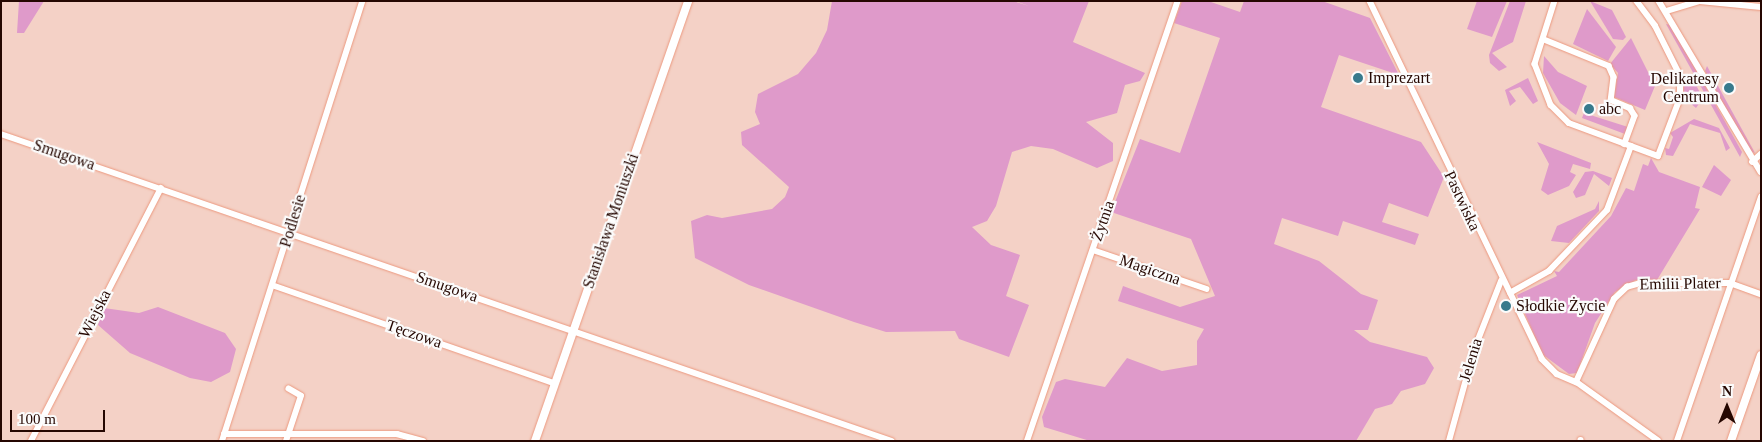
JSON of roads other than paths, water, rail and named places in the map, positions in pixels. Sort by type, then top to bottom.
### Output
[{"type":"street","name":"Podlesie","points":[[222,441],[275,286],[289,232],[362,1]]},
{"type":"street","name":"Stanisława Moniuszki","points":[[534,441],[688,1]]},
{"type":"street","name":"Żytnia","points":[[1027,441],[1178,1]]},
{"type":"street","name":"Pastwiska","points":[[1370,1],[1501,281],[1510,293],[1542,359],[1557,374],[1576,382]]},
{"type":"street","points":[[1555,1],[1543,39],[1536,72],[1558,114],[1658,156],[1680,98],[1678,65],[1655,26],[1636,1]]},
{"type":"street","points":[[1659,1],[1667,11],[1752,162],[1761,172]]},
{"type":"street","points":[[1667,11],[1700,1],[1761,7]]},
{"type":"street","points":[[1510,293],[1549,271],[1606,210],[1628,145],[1635,116],[1630,108],[1610,100],[1614,77],[1609,66],[1543,39]]},
{"type":"street","name":"Smugowa","points":[[1,134],[892,441]]},
{"type":"street","points":[[1752,162],[1761,154]]},
{"type":"street","name":"Wiejska","points":[[31,441],[161,188]]},
{"type":"street","points":[[1677,441],[1761,197]]},
{"type":"street","name":"Magiczna","points":[[1094,250],[1207,289]]},
{"type":"street","name":"Jelenia","points":[[1449,441],[1474,350],[1501,281]]},
{"type":"street","name":"Emilii Plater","points":[[1576,382],[1604,317],[1627,287],[1730,283],[1761,294]]},
{"type":"street","name":"Tęczowa","points":[[275,286],[554,383]]},
{"type":"street","points":[[1731,441],[1761,355]]},
{"type":"street","points":[[1576,382],[1658,441]]},
{"type":"street","points":[[286,441],[301,396],[289,389]]},
{"type":"street","points":[[224,434],[351,434],[423,441]]},
{"type":"street","points":[[349,441],[351,434]]},
{"type":"place","name":"Imprezart","points":[[1358,78]]},
{"type":"place","name":"Delikatesy Centrum","points":[[1729,88]]},
{"type":"place","name":"abc","points":[[1589,109]]},
{"type":"place","name":"Słodkie Życie","points":[[1506,306]]}]
